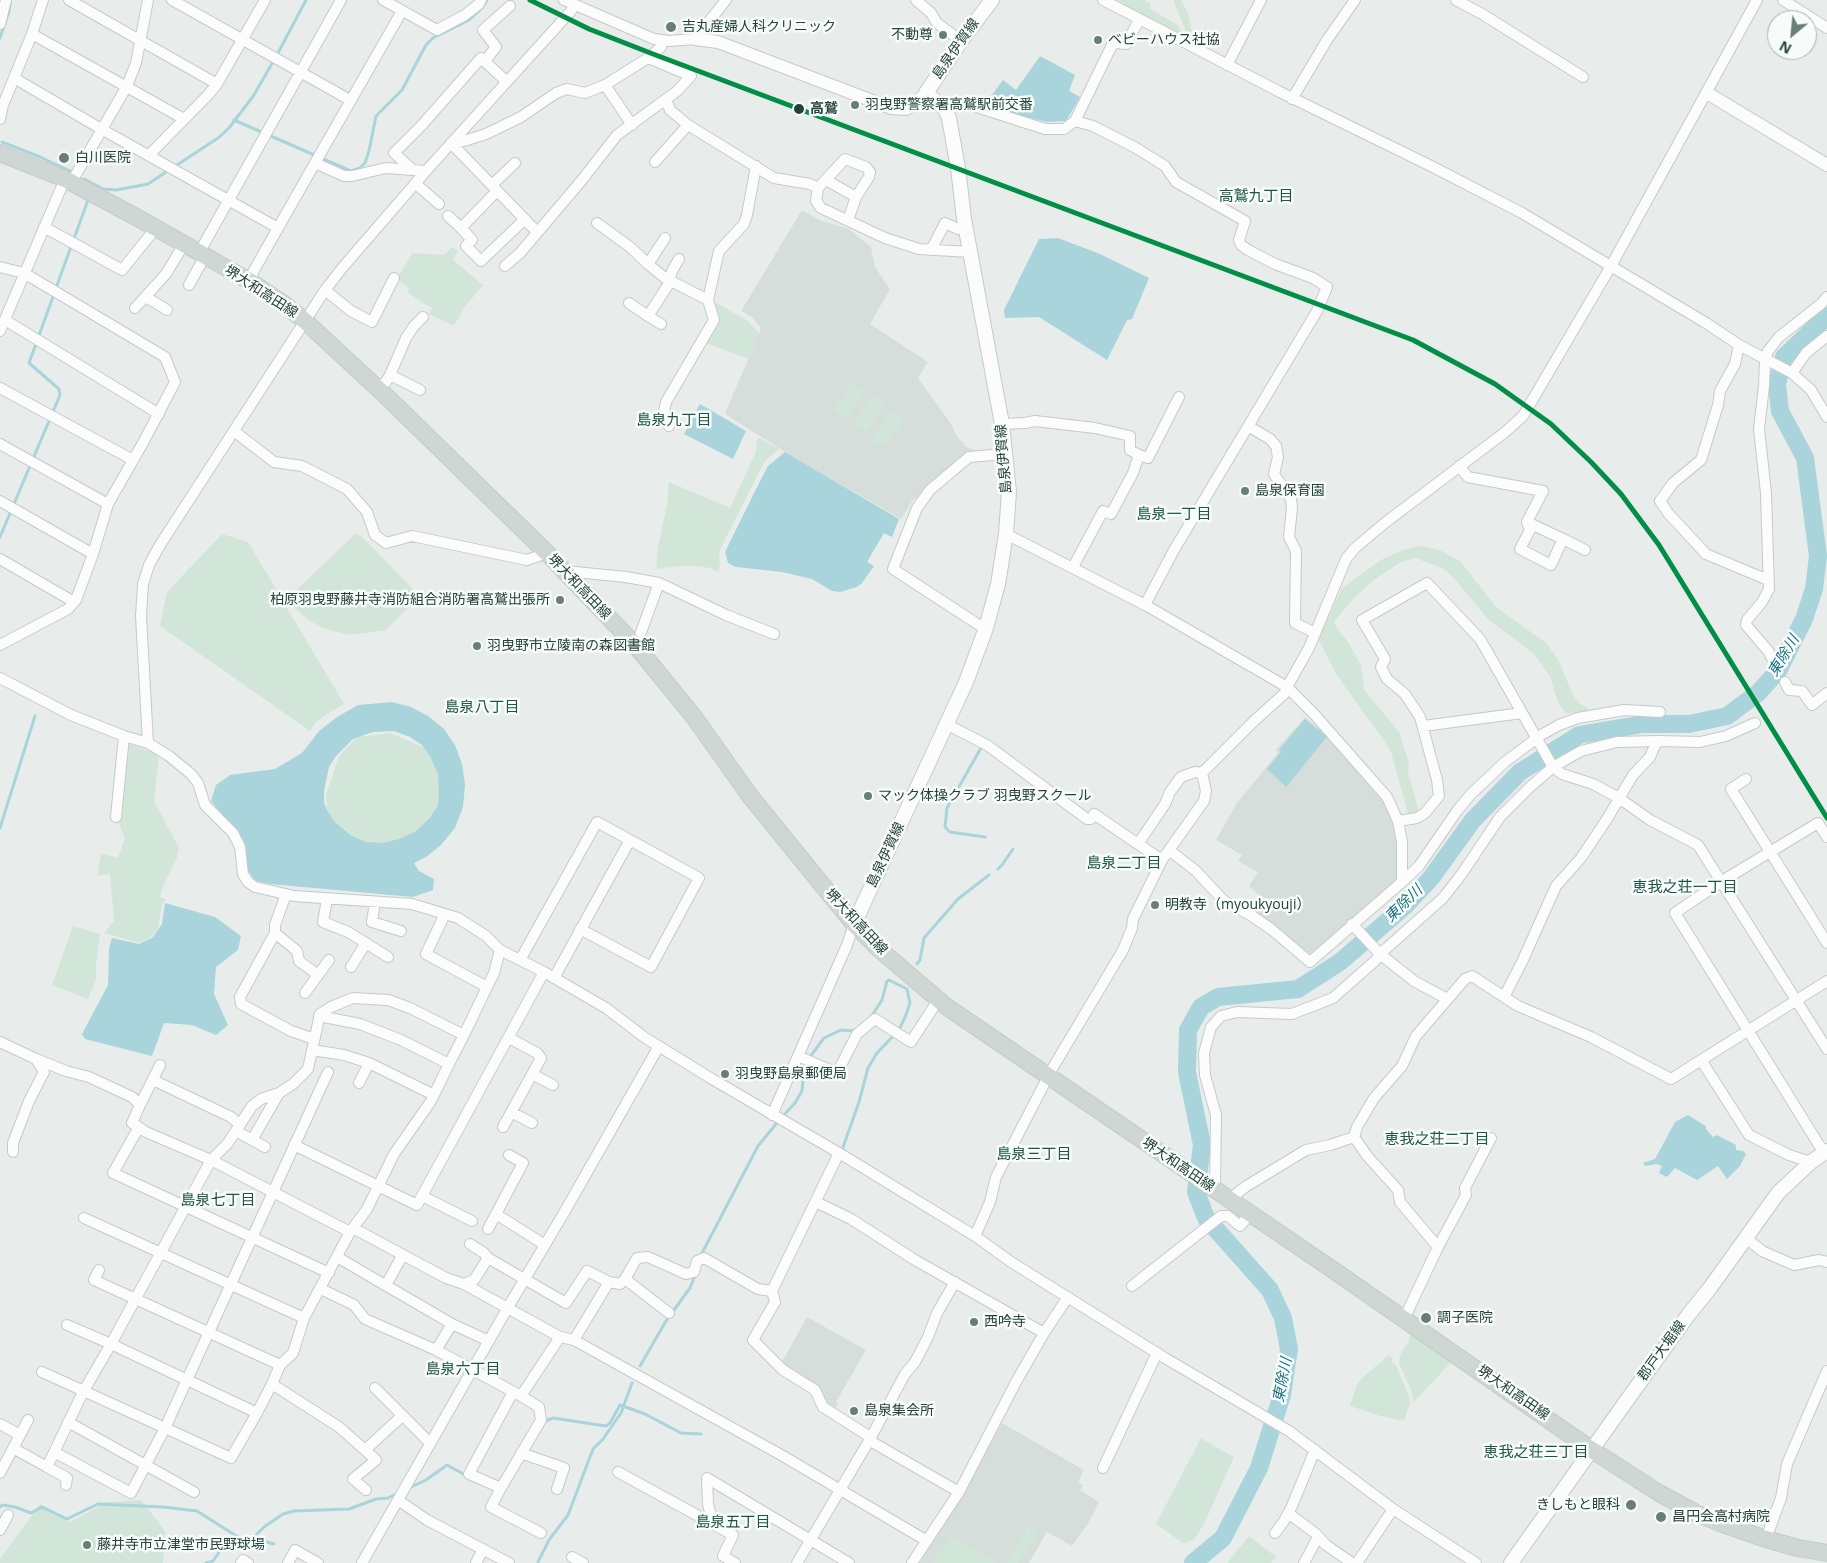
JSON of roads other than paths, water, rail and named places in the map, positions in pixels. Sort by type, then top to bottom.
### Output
[{"type":"main road","name":"島泉伊賀線","points":[[854,924],[966,682],[986,628],[998,584],[1006,534],[1009,492],[1002,424],[970,252],[954,145],[945,109],[926,93],[961,41],[992,0]]},
{"type":"main road","name":"堺大和高田線","points":[[0,152],[68,181],[156,228],[250,282],[284,304],[305,321],[377,388],[547,554],[636,646],[694,717],[750,796],[854,924],[938,1000],[1592,1450],[1659,1493],[1696,1513],[1766,1539],[1798,1548],[1827,1553]]},
{"type":"main road","name":"郡戸大堀線","points":[[1511,1563],[1778,1193],[1811,1162],[1826,1152]]},
{"type":"street","points":[[0,24],[6,0]]},
{"type":"street","points":[[0,119],[3,105],[32,34],[43,0]]},
{"type":"street","points":[[69,0],[217,84]]},
{"type":"street","points":[[0,331],[44,227],[68,181],[103,130],[127,86],[142,40],[148,0]]},
{"type":"street","points":[[172,0],[350,100]]},
{"type":"street","points":[[149,156],[208,96],[217,84],[265,0]]},
{"type":"street","points":[[189,285],[228,200],[341,0]]},
{"type":"street","points":[[383,0],[438,30],[465,16],[481,0]]},
{"type":"street","points":[[695,39],[726,0]]},
{"type":"street","points":[[916,0],[931,13],[937,23],[961,41]]},
{"type":"street","points":[[1103,0],[1292,99],[1522,213],[1706,323],[1739,345],[1792,373],[1811,390],[1827,418]]},
{"type":"street","points":[[1227,65],[1262,0]]},
{"type":"street","points":[[1292,99],[1327,40],[1355,0]]},
{"type":"street","points":[[1456,0],[1482,14],[1583,77]]},
{"type":"street","points":[[1202,773],[1253,722],[1286,694],[1287,687],[1309,648],[1346,559],[1355,548],[1386,522],[1504,433],[1523,416],[1611,266],[1757,0]]},
{"type":"street","points":[[1782,0],[1827,28]]},
{"type":"street","points":[[148,743],[140,616],[143,584],[149,565],[160,545],[325,290],[426,171],[570,11],[569,2],[662,41],[695,39],[718,42],[899,110],[906,109],[915,104],[926,93]]},
{"type":"street","points":[[485,61],[496,46],[483,30],[510,6]]},
{"type":"street","points":[[250,282],[253,272],[402,10]]},
{"type":"street","points":[[945,109],[954,102],[961,102],[1045,129],[1064,129],[1076,121],[1112,45],[1116,43],[1126,44],[1138,20]]},
{"type":"street","points":[[32,34],[184,119]]},
{"type":"street","points":[[451,143],[486,134],[522,117],[556,93],[566,89],[585,93],[605,85],[648,58],[661,47],[662,41]]},
{"type":"street","points":[[413,170],[394,153],[422,125],[481,58],[506,81]]},
{"type":"street","points":[[505,266],[520,253],[582,180],[617,135],[685,84],[690,76],[648,58]]},
{"type":"street","points":[[14,78],[278,228]]},
{"type":"street","points":[[605,85],[632,124]]},
{"type":"street","points":[[1707,94],[1827,165]]},
{"type":"street","points":[[666,99],[670,110],[688,125],[774,178],[822,184],[856,197]]},
{"type":"street","points":[[1076,121],[1112,134],[1136,148],[1165,166],[1176,182],[1245,221],[1238,240],[1248,250],[1275,264],[1313,278],[1327,287],[1317,311],[1174,550],[1147,600],[1148,606]]},
{"type":"street","points":[[655,162],[688,125]]},
{"type":"street","points":[[451,143],[537,232]]},
{"type":"street","points":[[318,159],[344,176],[386,168],[426,171]]},
{"type":"street","points":[[848,220],[856,197],[869,177],[870,172],[866,167],[845,159],[822,184],[816,201],[821,208],[885,238],[919,249],[970,252]]},
{"type":"street","points":[[461,228],[515,163]]},
{"type":"street","points":[[669,426],[663,417],[666,402],[714,320],[708,300],[719,251],[744,224],[756,166]]},
{"type":"street","points":[[416,184],[439,204]]},
{"type":"street","points":[[448,216],[472,240],[466,246],[481,261],[525,219]]},
{"type":"street","points":[[597,223],[630,247],[670,281],[708,300]]},
{"type":"street","points":[[931,250],[945,223],[958,229],[966,228]]},
{"type":"street","points":[[44,227],[122,270],[156,228]]},
{"type":"street","points":[[648,264],[665,238]]},
{"type":"street","points":[[135,308],[166,274],[184,244]]},
{"type":"street","points":[[648,316],[670,281],[672,271],[679,259]]},
{"type":"street","points":[[0,267],[24,273],[164,357],[175,382],[108,504],[93,554],[74,602],[68,609],[0,645]]},
{"type":"street","points":[[325,290],[351,311],[372,322],[394,278]]},
{"type":"street","points":[[146,297],[168,310]]},
{"type":"street","points":[[1771,657],[1769,652],[1746,625],[1747,620],[1762,602],[1769,589],[1766,493],[1759,429],[1765,360],[1768,351],[1779,337],[1821,304],[1827,297]]},
{"type":"street","points":[[629,303],[661,324]]},
{"type":"street","points":[[377,388],[386,382],[406,338],[423,317]]},
{"type":"street","points":[[5,320],[159,414]]},
{"type":"street","points":[[1792,373],[1806,353],[1827,336]]},
{"type":"street","points":[[1739,345],[1735,364],[1720,391],[1718,405],[1701,460],[1672,483],[1660,501],[1668,514],[1706,554],[1768,580]]},
{"type":"street","points":[[390,375],[420,390]]},
{"type":"street","points":[[0,388],[133,460]]},
{"type":"street","points":[[1002,424],[1035,421],[1095,428],[1130,436],[1130,450],[1148,458],[1179,397]]},
{"type":"street","points":[[1248,426],[1270,439],[1276,446],[1278,457],[1274,474],[1291,499],[1292,508],[1289,537],[1296,551],[1295,623],[1315,633]]},
{"type":"street","points":[[234,431],[274,462],[302,466],[347,489],[367,512],[375,535],[386,543],[412,536],[527,560],[547,554]]},
{"type":"street","points":[[0,444],[108,504]]},
{"type":"street","points":[[986,628],[893,568],[916,508],[930,490],[969,457],[1005,454]]},
{"type":"street","points":[[1073,567],[1103,511],[1111,514],[1133,473],[1139,454]]},
{"type":"street","points":[[1459,466],[1468,477],[1543,491],[1527,522],[1530,530],[1520,549],[1551,565],[1564,539]]},
{"type":"street","points":[[0,501],[93,554]]},
{"type":"street","points":[[1527,522],[1585,550]]},
{"type":"street","points":[[1006,534],[1148,606],[1287,687],[1314,714],[1387,797],[1398,821],[1402,842],[1402,882]]},
{"type":"street","points":[[0,559],[74,602]]},
{"type":"street","points":[[564,571],[626,577],[659,583],[726,615],[774,634]]},
{"type":"street","points":[[636,646],[659,583]]},
{"type":"street","points":[[1398,821],[1417,818],[1426,813],[1438,796],[1437,780],[1420,717],[1406,694],[1387,679],[1381,667],[1385,659],[1362,620],[1427,583],[1480,639],[1522,713],[1534,740],[1553,767],[1562,774],[1593,784],[1619,798],[1650,820],[1698,845],[1827,1049]]},
{"type":"street","points":[[0,678],[71,715],[124,736],[148,743],[169,756],[191,774],[198,783],[205,805],[233,833],[240,847],[243,874],[248,882],[255,887],[286,894],[326,899],[412,904],[458,918],[486,936],[500,950],[544,972],[606,1008],[659,1046],[772,1115],[839,1152],[975,1236],[1011,1262],[1157,1354],[1289,1431],[1393,1509],[1476,1563]]},
{"type":"street","points":[[1785,682],[1789,690],[1802,691],[1812,706],[1827,693]]},
{"type":"street","points":[[1169,850],[1196,871],[1224,901],[1252,916],[1310,962],[1402,882],[1418,866],[1470,795],[1486,779],[1534,740],[1558,725],[1578,718],[1624,710],[1660,712]]},
{"type":"street","points":[[1423,726],[1522,713]]},
{"type":"street","points":[[1212,1188],[1216,1115],[1205,1075],[1204,1054],[1211,1027],[1221,1016],[1237,1012],[1292,1014],[1333,998],[1443,898],[1500,817],[1553,767],[1581,751],[1617,742],[1700,742],[1726,736],[1755,723]]},
{"type":"street","points":[[946,724],[987,745],[1087,819],[1091,818],[1094,814],[1162,860]]},
{"type":"street","points":[[116,817],[124,736]]},
{"type":"street","points":[[1504,997],[1556,886],[1581,858],[1634,775],[1650,757],[1657,741]]},
{"type":"street","points":[[1138,844],[1181,777],[1195,772],[1202,773]]},
{"type":"street","points":[[975,1236],[990,1202],[996,1177],[1048,1077],[1122,950],[1132,928],[1133,919],[1162,860],[1204,801],[1206,791],[1202,773]]},
{"type":"street","points":[[1746,779],[1731,789],[1827,943]]},
{"type":"street","points":[[520,960],[597,822],[699,878],[651,967],[580,929]]},
{"type":"street","points":[[1826,1152],[1675,913],[1722,881],[1818,823],[1827,837]]},
{"type":"street","points":[[554,978],[630,840]]},
{"type":"street","points":[[286,894],[275,925],[275,933],[240,997],[241,1004],[313,1044],[370,1063],[434,1095]]},
{"type":"street","points":[[326,899],[323,922],[348,932],[388,956]]},
{"type":"street","points":[[375,902],[372,922],[401,931]]},
{"type":"street","points":[[445,914],[426,954],[488,987]]},
{"type":"street","points":[[772,1115],[847,945],[854,924]]},
{"type":"street","points":[[1354,925],[1380,954],[1414,981],[1447,1000]]},
{"type":"street","points":[[275,933],[297,951],[299,961],[318,975]]},
{"type":"street","points":[[351,967],[366,943]]},
{"type":"street","points":[[42,1372],[231,1458],[257,1413],[280,1365],[293,1353],[304,1318],[351,1230],[367,1209],[394,1154],[434,1095],[488,987],[500,950]]},
{"type":"street","points":[[305,993],[329,960]]},
{"type":"street","points":[[294,1145],[417,1205],[544,972]]},
{"type":"street","points":[[1354,1137],[1357,1127],[1374,1098],[1402,1066],[1416,1036],[1465,979],[1472,976],[1518,1006],[1591,1037],[1671,1079],[1827,981]]},
{"type":"street","points":[[47,1467],[83,1392],[211,1160],[228,1143],[252,1106],[261,1099],[279,1093],[292,1084],[308,1068],[320,1014],[353,998],[388,1000],[410,1008],[464,1035]]},
{"type":"street","points":[[798,1056],[837,1073],[857,1034],[875,1019],[911,1042],[938,1000]]},
{"type":"street","points":[[319,1016],[360,1024],[401,1040],[449,1064]]},
{"type":"street","points":[[504,1127],[541,1058],[538,1053],[509,1038]]},
{"type":"street","points":[[0,1042],[66,1071],[89,1077],[132,1097],[140,1105]]},
{"type":"street","points":[[362,1563],[659,1046]]},
{"type":"street","points":[[13,1152],[13,1142],[29,1101],[44,1072],[36,1059]]},
{"type":"street","points":[[1701,1060],[1749,1135],[1789,1155],[1811,1162]]},
{"type":"street","points":[[359,1083],[370,1063]]},
{"type":"street","points":[[160,1065],[132,1123],[211,1160],[446,1278],[464,1284],[560,1338],[574,1340],[733,1427],[927,1541]]},
{"type":"street","points":[[54,1452],[131,1493],[165,1428],[328,1072]]},
{"type":"street","points":[[532,1074],[554,1085]]},
{"type":"street","points":[[152,1080],[231,1117],[238,1128],[252,1140],[265,1147]]},
{"type":"street","points":[[252,1140],[279,1093]]},
{"type":"street","points":[[512,1112],[532,1124]]},
{"type":"street","points":[[139,1127],[113,1173],[329,1273]]},
{"type":"street","points":[[1229,1200],[1245,1187],[1306,1150],[1354,1137]]},
{"type":"street","points":[[1354,1137],[1368,1157],[1398,1190],[1400,1202],[1438,1247]]},
{"type":"street","points":[[1404,1319],[1438,1247],[1466,1196],[1465,1188],[1491,1138]]},
{"type":"street","points":[[839,1152],[772,1291],[775,1302],[753,1340],[783,1370],[814,1390],[823,1407],[867,1435],[870,1439],[959,1492]]},
{"type":"street","points":[[488,1229],[523,1162],[509,1156]]},
{"type":"street","points":[[422,1196],[472,1221]]},
{"type":"street","points":[[816,1202],[851,1219],[915,1260],[1044,1333]]},
{"type":"street","points":[[496,1214],[545,1245]]},
{"type":"street","points":[[1132,1286],[1222,1216],[1228,1216],[1240,1226],[1250,1214]]},
{"type":"street","points":[[84,1218],[304,1318]]},
{"type":"street","points":[[1746,1238],[1762,1250],[1794,1265],[1819,1260],[1827,1262]]},
{"type":"street","points":[[470,1244],[488,1258],[525,1278],[529,1283],[566,1304],[587,1271],[609,1282],[620,1284],[625,1280],[637,1258],[648,1257],[686,1274],[694,1272],[697,1261],[704,1258],[758,1289],[772,1291]]},
{"type":"street","points":[[386,1285],[402,1256]]},
{"type":"street","points":[[337,1257],[452,1324],[489,1341]]},
{"type":"street","points":[[464,1284],[474,1280],[488,1258]]},
{"type":"street","points":[[99,1270],[94,1280],[280,1365]]},
{"type":"street","points":[[625,1280],[669,1313]]},
{"type":"street","points":[[574,1340],[609,1282]]},
{"type":"street","points":[[797,1563],[870,1439],[905,1374],[915,1362],[937,1313],[955,1282]]},
{"type":"street","points":[[321,1289],[354,1305],[365,1319],[436,1350],[539,1407],[541,1420],[491,1507],[541,1533]]},
{"type":"street","points":[[912,1563],[959,1492],[1000,1412],[1044,1333],[1068,1297]]},
{"type":"street","points":[[66,1324],[257,1413]]},
{"type":"street","points":[[436,1350],[452,1324]]},
{"type":"street","points":[[501,1488],[469,1474],[517,1394],[560,1338]]},
{"type":"street","points":[[1103,1468],[1157,1354]]},
{"type":"street","points":[[1766,1539],[1781,1498],[1787,1464],[1827,1371]]},
{"type":"street","points":[[272,1384],[338,1427],[376,1460],[353,1479],[366,1490]]},
{"type":"street","points":[[375,1388],[430,1443]]},
{"type":"street","points":[[365,1450],[402,1416]]},
{"type":"street","points":[[0,1473],[28,1420]]},
{"type":"street","points":[[68,1422],[194,1492]]},
{"type":"street","points":[[0,1424],[20,1435]]},
{"type":"street","points":[[13,1448],[67,1478],[66,1485]]},
{"type":"street","points":[[1275,1533],[1288,1513],[1315,1450]]},
{"type":"street","points":[[522,1453],[564,1468],[557,1489]]},
{"type":"street","points":[[618,1472],[733,1535],[723,1556],[735,1563]]},
{"type":"street","points":[[713,1524],[708,1504],[706,1478],[850,1563]]},
{"type":"street","points":[[398,1500],[427,1520],[509,1563]]},
{"type":"street","points":[[1357,1563],[1393,1509]]},
{"type":"street","points":[[1288,1513],[1326,1545],[1352,1563]]},
{"type":"street","points":[[0,1530],[8,1515]]},
{"type":"street","points":[[1304,1563],[1318,1537]]},
{"type":"street","points":[[476,1563],[483,1549]]},
{"type":"street","points":[[288,1563],[295,1550],[318,1563]]},
{"type":"street","points":[[572,1557],[584,1563]]},
{"type":"street","points":[[241,1563],[243,1560],[248,1563]]},
{"type":"water","points":[[1040,56],[1075,75],[1069,91],[1080,97],[1066,121],[1047,122],[1013,114],[985,104],[1003,80],[1016,90]]},
{"type":"water","points":[[1058,238],[1100,254],[1149,278],[1132,319],[1127,320],[1107,360],[1039,317],[1005,318],[1004,310],[1039,239]]},
{"type":"water","points":[[700,404],[746,431],[733,459],[684,434]]},
{"type":"water","points":[[785,452],[899,519],[892,537],[884,533],[867,562],[874,566],[857,587],[840,592],[832,591],[812,579],[782,572],[736,567],[728,563],[725,552],[761,479],[768,466]]},
{"type":"water","points":[[392,702],[411,707],[428,716],[444,729],[455,745],[462,764],[465,785],[463,807],[455,828],[441,845],[426,857],[414,863],[419,871],[434,879],[433,890],[413,897],[270,884],[256,881],[248,871],[243,839],[211,801],[216,785],[230,775],[275,769],[302,753],[319,731],[337,717],[358,705]],"holes":[[[394,731],[410,737],[422,745],[430,756],[438,774],[438,805],[430,818],[416,831],[399,839],[383,843],[366,842],[350,835],[334,821],[324,803],[324,791],[329,767],[336,756],[353,739],[373,732]]]},
{"type":"water","points":[[1305,719],[1327,737],[1286,787],[1267,769],[1281,752],[1279,750]]},
{"type":"water","points":[[165,903],[215,917],[241,936],[238,950],[216,967],[214,994],[228,1025],[216,1035],[192,1025],[164,1023],[152,1056],[85,1039],[82,1034],[108,985],[109,948],[112,938],[139,944],[153,937],[162,924]]},
{"type":"water","points":[[1688,1115],[1707,1127],[1705,1128],[1713,1137],[1717,1135],[1736,1145],[1736,1150],[1743,1151],[1746,1154],[1740,1166],[1727,1179],[1718,1166],[1697,1180],[1675,1168],[1667,1177],[1659,1173],[1662,1166],[1657,1164],[1645,1166],[1643,1163],[1655,1159],[1675,1122]]},
{"type":"waterway","points":[[174,167],[218,138],[229,128],[254,95],[306,0]]},
{"type":"waterway","points":[[234,120],[351,171],[360,168],[365,163],[369,151],[376,116],[402,90],[426,45],[433,38],[469,20],[482,8],[487,0]]},
{"type":"waterway","points":[[0,38],[10,3]]},
{"type":"waterway","points":[[2,142],[70,171]]},
{"type":"waterway","points":[[84,179],[103,189],[116,190],[148,184],[169,170]]},
{"type":"waterway","points":[[56,288],[88,200]]},
{"type":"waterway","points":[[0,537],[60,395],[59,389],[29,363],[54,294]]},
{"type":"waterway","name":"東除川","points":[[1193,1563],[1223,1538],[1259,1468],[1282,1395],[1289,1349],[1283,1318],[1270,1290],[1206,1218],[1196,1192],[1202,1145],[1187,1072],[1188,1030],[1201,1007],[1218,997],[1298,989],[1340,962],[1405,906],[1431,878],[1473,820],[1520,772],[1579,735],[1643,724],[1689,724],[1727,716],[1758,693],[1778,671],[1804,619],[1814,589],[1818,556],[1805,458],[1780,411],[1777,384],[1784,357],[1827,316]]},
{"type":"waterway","points":[[0,828],[35,716]]},
{"type":"waterway","points":[[982,746],[947,808],[945,827],[950,832],[985,837]]},
{"type":"waterway","points":[[998,869],[1013,849]]},
{"type":"waterway","points":[[917,964],[920,960],[924,938],[958,899],[989,875]]},
{"type":"waterway","points":[[842,1150],[859,1102],[868,1068],[877,1053],[899,1030],[906,1015],[910,1003],[907,989],[889,980],[887,981],[882,1000],[871,1017]]},
{"type":"waterway","points":[[810,1057],[824,1038],[841,1030],[855,1031],[857,1029]]},
{"type":"waterway","points":[[782,1117],[795,1103],[802,1091],[804,1070],[807,1064]]},
{"type":"waterway","points":[[701,1255],[758,1146],[776,1124]]},
{"type":"waterway","points":[[640,1366],[666,1321],[690,1288],[696,1273]]},
{"type":"waterway","points":[[538,1562],[549,1540],[568,1515],[593,1449],[603,1439],[621,1413],[632,1383]]},
{"type":"waterway","points":[[543,1422],[553,1418],[606,1426],[610,1423],[620,1405],[645,1414],[681,1433],[701,1434]]},
{"type":"waterway","points":[[411,1487],[426,1480],[447,1465],[467,1476]]},
{"type":"waterway","points":[[252,1539],[264,1527],[283,1514],[294,1511],[349,1509],[376,1499],[388,1498],[394,1495]]},
{"type":"waterway","points":[[0,1507],[2,1505],[15,1507],[31,1513],[42,1507],[67,1519],[98,1504],[163,1507],[197,1511],[241,1539],[251,1538],[274,1544]]},
{"type":"waterway","points":[[206,1563],[213,1561],[226,1542],[241,1539]]},
{"type":"place","name":"吉丸産婦人科クリニック","points":[[671,27]]},
{"type":"place","name":"不動尊","points":[[943,35]]},
{"type":"place","name":"ベビーハウス社協","points":[[1098,40]]},
{"type":"place","name":"羽曳野警察署高鷲駅前交番","points":[[855,105]]},
{"type":"place","name":"高鷲","points":[[799,109]]},
{"type":"place","name":"白川医院","points":[[64,158]]},
{"type":"place","name":"島泉保育園","points":[[1245,491]]},
{"type":"place","name":"柏原羽曳野藤井寺消防組合消防署高鷲出張所","points":[[560,600]]},
{"type":"place","name":"羽曳野市立陵南の森図書館","points":[[477,646]]},
{"type":"place","name":"マック体操クラブ 羽曳野スクール","points":[[868,796]]},
{"type":"place","name":"明教寺（myoukyouji）","points":[[1155,905]]},
{"type":"place","name":"羽曳野島泉郵便局","points":[[725,1074]]},
{"type":"place","name":"調子医院","points":[[1426,1318]]},
{"type":"place","name":"西吟寺","points":[[974,1322]]},
{"type":"place","name":"島泉集会所","points":[[854,1411]]},
{"type":"place","name":"きしもと眼科","points":[[1631,1505]]},
{"type":"place","name":"昌円会高村病院","points":[[1661,1517]]},
{"type":"place","name":"藤井寺市立津堂市民野球場","points":[[87,1545]]},
{"type":"district","name":"高鷲九丁目","points":[[1256,197]]},
{"type":"district","name":"島泉九丁目","points":[[674,421]]},
{"type":"district","name":"島泉一丁目","points":[[1174,515]]},
{"type":"district","name":"島泉八丁目","points":[[482,708]]},
{"type":"district","name":"島泉二丁目","points":[[1124,864]]},
{"type":"district","name":"恵我之荘一丁目","points":[[1685,888]]},
{"type":"district","name":"恵我之荘二丁目","points":[[1437,1140]]},
{"type":"district","name":"島泉三丁目","points":[[1034,1155]]},
{"type":"district","name":"島泉七丁目","points":[[218,1201]]},
{"type":"district","name":"島泉六丁目","points":[[463,1370]]},
{"type":"district","name":"恵我之荘三丁目","points":[[1536,1453]]},
{"type":"district","name":"島泉五丁目","points":[[733,1523]]}]
